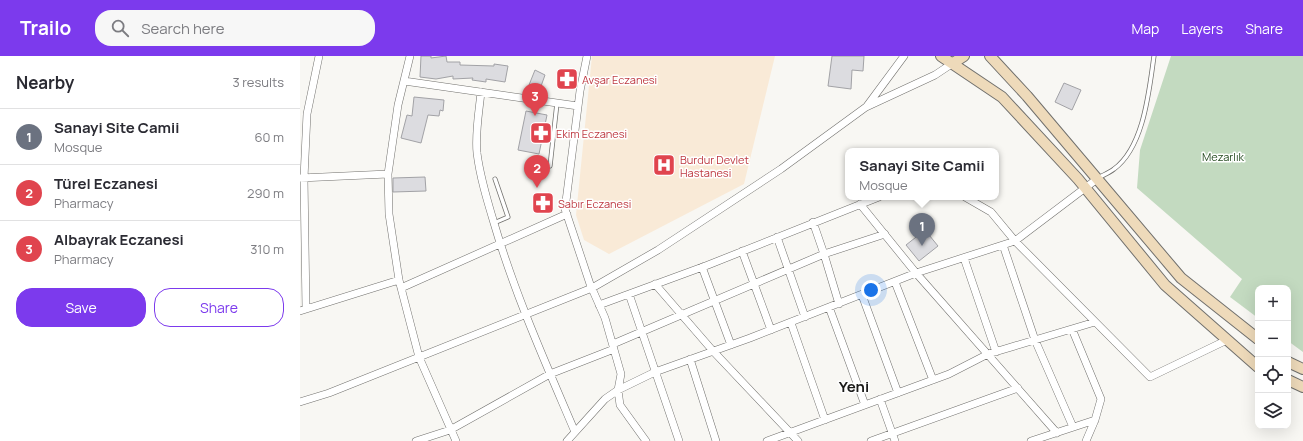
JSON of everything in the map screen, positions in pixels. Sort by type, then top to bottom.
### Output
[{"type":"main road","points":[[941,56],[1002,97],[1086,188],[1165,285],[1255,364]]},
{"type":"main road","points":[[953,63],[964,56]]},
{"type":"main road","points":[[990,56],[1027,96],[1181,278],[1255,336]]},
{"type":"main road","points":[[1291,363],[1303,369]]},
{"type":"main road","points":[[1291,381],[1303,387]]},
{"type":"street","points":[[319,56],[306,114],[302,178],[303,310],[399,280]]},
{"type":"street","points":[[410,56],[398,105],[388,174],[389,214],[399,280],[419,357],[456,441]]},
{"type":"street","points":[[586,56],[565,209],[613,346],[621,374],[618,390],[620,405],[646,441]]},
{"type":"street","points":[[866,107],[904,56]]},
{"type":"street","points":[[300,402],[329,393],[592,288],[664,246],[781,169],[866,107],[935,75],[953,63]]},
{"type":"street","points":[[404,81],[578,106]]},
{"type":"street","points":[[481,92],[476,137],[482,181],[500,244],[525,314],[574,432]]},
{"type":"street","points":[[302,178],[388,174]]},
{"type":"street","points":[[567,441],[605,399],[618,390],[655,372],[790,323],[916,274],[1015,241],[1097,179]]},
{"type":"street","points":[[599,305],[702,267],[871,200]]},
{"type":"street","points":[[970,200],[991,212],[1015,241],[1150,377],[1227,340]]},
{"type":"street","points":[[860,204],[916,274],[1057,433]]},
{"type":"street","points":[[401,288],[566,214]]},
{"type":"street","points":[[813,222],[839,304]]},
{"type":"street","points":[[416,441],[450,430],[550,374],[642,332],[824,254],[885,234]]},
{"type":"street","points":[[777,237],[805,317]]},
{"type":"street","points":[[1003,245],[1035,340],[1073,427]]},
{"type":"street","points":[[742,251],[771,330]]},
{"type":"street","points":[[964,258],[996,352]]},
{"type":"street","points":[[702,267],[730,345]]},
{"type":"street","points":[[895,282],[933,380]]},
{"type":"street","points":[[655,284],[713,351],[798,441]]},
{"type":"street","points":[[629,294],[680,441]]},
{"type":"street","points":[[862,295],[898,393]]},
{"type":"street","points":[[829,308],[865,405]]},
{"type":"street","points":[[767,441],[949,374],[988,354],[1096,322]]},
{"type":"street","points":[[790,323],[825,420]]},
{"type":"street","points":[[1072,329],[1101,399],[1095,420],[1086,441]]},
{"type":"street","points":[[690,359],[716,441]]},
{"type":"street","points":[[871,441],[1018,388]]},
{"type":"street","points":[[880,399],[895,441]]},
{"type":"street","points":[[1031,441],[1095,420]]},
{"type":"lane","points":[[1097,179],[1117,166],[1125,158],[1135,142],[1141,124],[1154,56]]},
{"type":"lane","points":[[550,166],[557,103]]},
{"type":"lane","points":[[494,223],[508,217],[495,179]]},
{"type":"shaded area","name":"Burdur Devlet Hastanesi","points":[[592,56],[775,56],[744,184],[609,254],[584,240],[576,215]]},
{"type":"green space","name":"Mezarlık","points":[[1171,56],[1303,56],[1303,352],[1291,343],[1291,285],[1255,285],[1255,316],[1230,297],[1242,279],[1137,188],[1140,150]]},
{"type":"building","points":[[421,56],[431,56],[431,58],[446,56],[447,62],[460,62],[460,65],[494,66],[494,64],[508,66],[505,82],[486,79],[486,82],[472,80],[473,78],[453,79],[453,76],[436,79],[420,77]]},
{"type":"building","points":[[832,56],[864,56],[863,71],[852,70],[851,89],[828,86]]},
{"type":"building","points":[[535,70],[545,75],[540,89],[529,85]]},
{"type":"building","points":[[1064,83],[1081,90],[1072,110],[1055,102]]},
{"type":"building","points":[[414,97],[444,100],[443,111],[440,110],[439,116],[428,115],[421,143],[401,138],[407,115],[412,116]]},
{"type":"building","points":[[526,111],[547,115],[539,154],[518,150]]},
{"type":"building","points":[[425,177],[426,191],[393,192],[393,178]]},
{"type":"building","points":[[925,230],[938,246],[919,261],[906,245]]},
{"type":"place","name":"Avşar Eczanesi","points":[[567,79]]},
{"type":"place","name":"Albayrak Eczanesi","points":[[535,116]]},
{"type":"place","name":"Ekim Eczanesi","points":[[541,133]]},
{"type":"place","name":"Burdur Devlet Hastanesi","points":[[664,165]]},
{"type":"place","name":"Türel Eczanesi","points":[[537,188]]},
{"type":"place","name":"Sabır Eczanesi","points":[[543,203]]},
{"type":"place","name":"Sanayi Site Camii","points":[[922,246]]},
{"type":"district","name":"Yeni","points":[[854,386]]}]
